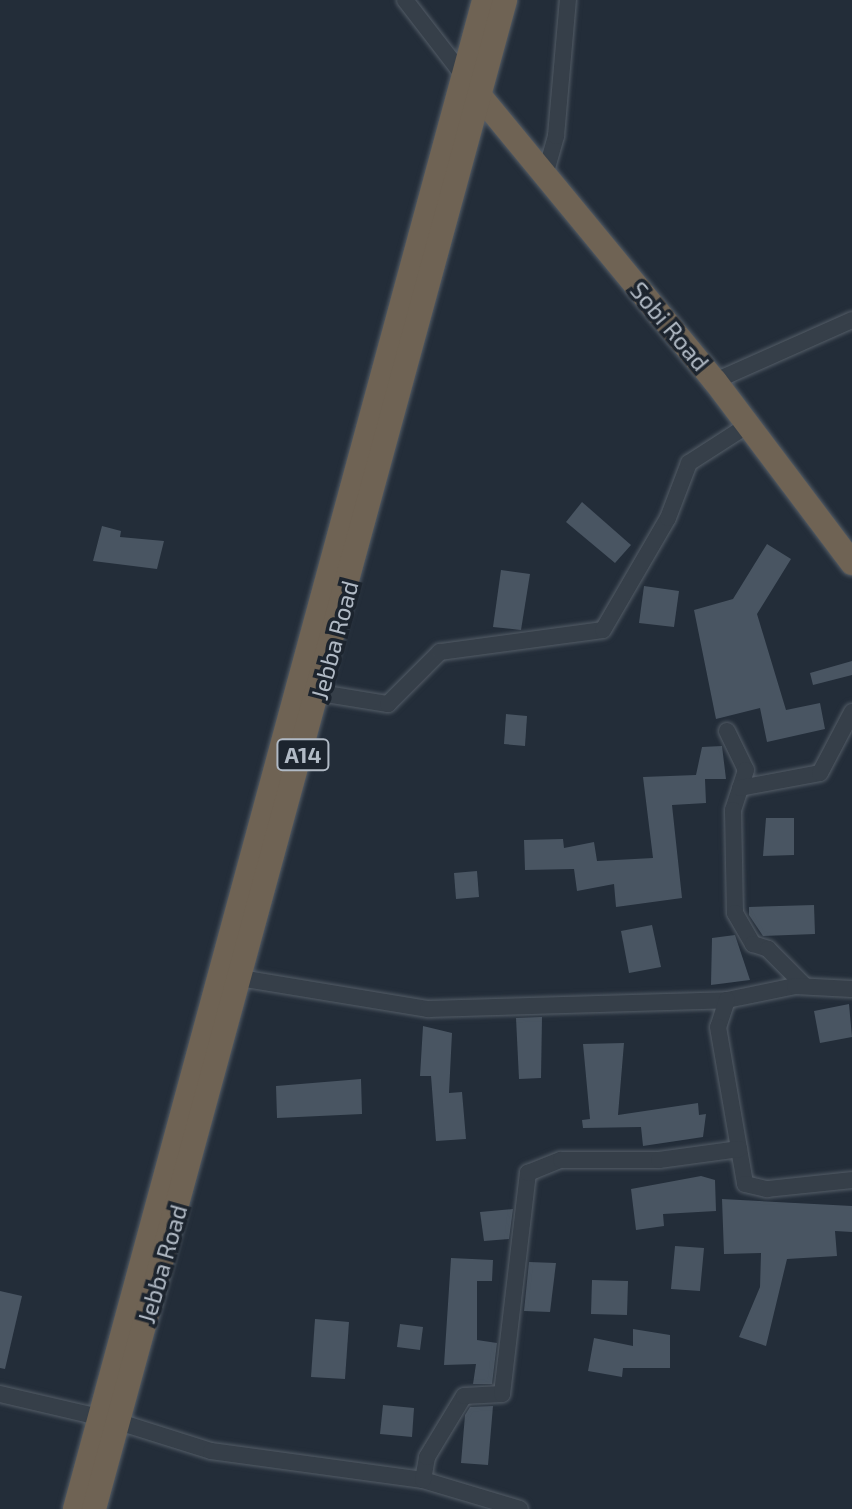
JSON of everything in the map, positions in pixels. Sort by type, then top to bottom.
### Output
[{"type":"highway","name":"A14","points":[[75,1509],[109,1419],[484,0]]},
{"type":"highway","name":"Jebba Road","points":[[94,1509],[109,1419],[240,978],[320,693],[505,0]]},
{"type":"highway","name":"Sobi Road","points":[[479,95],[715,381],[852,563]]},
{"type":"street","points":[[405,0],[463,75]]},
{"type":"street","points":[[545,175],[556,136],[568,0]]},
{"type":"street","points":[[715,381],[852,320]]},
{"type":"street","points":[[320,693],[388,704],[440,652],[603,630],[668,518],[689,463],[748,425]]},
{"type":"street","points":[[740,788],[820,773],[852,712]]},
{"type":"street","points":[[727,731],[744,756],[740,788],[733,810],[735,913],[753,944],[768,949],[804,985]]},
{"type":"street","points":[[240,978],[428,1009],[727,1000],[804,985],[852,989]]},
{"type":"street","points":[[727,1000],[718,1027],[742,1177],[752,1186],[852,1180]]},
{"type":"street","points":[[423,1480],[427,1457],[464,1396],[502,1394],[528,1173],[561,1160],[659,1160],[739,1149]]},
{"type":"street","points":[[0,1394],[109,1419],[211,1451],[423,1480],[520,1509]]},
{"type":"building","points":[[582,502],[631,545],[615,563],[566,522]]},
{"type":"building","points":[[102,526],[121,531],[120,537],[164,541],[157,569],[93,561]]},
{"type":"building","points":[[767,544],[791,559],[757,614],[786,710],[820,703],[825,729],[767,742],[760,708],[716,719],[694,610],[733,599]]},
{"type":"building","points":[[501,570],[530,574],[521,630],[493,627]]},
{"type":"building","points":[[644,586],[679,591],[674,627],[639,623]]},
{"type":"building","points":[[852,661],[852,675],[813,685],[810,673]]},
{"type":"building","points":[[506,714],[527,716],[525,746],[504,744]]},
{"type":"building","points":[[722,746],[726,779],[705,779],[706,803],[672,805],[682,898],[616,907],[614,884],[577,891],[574,869],[525,870],[524,840],[563,839],[564,848],[594,842],[597,861],[653,858],[643,777],[696,775],[702,747]]},
{"type":"building","points":[[766,818],[794,818],[794,855],[763,856]]},
{"type":"building","points":[[477,871],[479,897],[456,899],[454,873]]},
{"type":"building","points":[[814,905],[815,934],[763,936],[749,915],[749,907]]},
{"type":"building","points":[[652,925],[661,967],[629,973],[621,931]]},
{"type":"building","points":[[735,935],[750,980],[711,985],[712,938]]},
{"type":"building","points":[[849,1004],[852,1037],[820,1043],[814,1011]]},
{"type":"building","points":[[542,1017],[541,1078],[519,1079],[516,1018]]},
{"type":"building","points":[[423,1026],[452,1033],[449,1093],[462,1092],[466,1139],[436,1141],[431,1076],[420,1076]]},
{"type":"building","points":[[624,1043],[618,1115],[698,1103],[699,1115],[706,1114],[703,1137],[643,1146],[641,1127],[583,1128],[582,1120],[590,1119],[583,1044]]},
{"type":"building","points":[[361,1079],[362,1114],[277,1118],[276,1086]]},
{"type":"building","points":[[701,1176],[715,1180],[716,1211],[663,1214],[664,1226],[636,1230],[631,1189]]},
{"type":"building","points":[[722,1199],[852,1206],[852,1232],[835,1231],[837,1256],[787,1259],[766,1346],[739,1337],[760,1287],[761,1253],[724,1254]]},
{"type":"building","points":[[513,1209],[509,1239],[484,1241],[480,1212]]},
{"type":"building","points":[[675,1246],[704,1248],[700,1291],[671,1289]]},
{"type":"building","points":[[451,1258],[493,1260],[492,1281],[477,1281],[477,1340],[497,1343],[492,1384],[473,1384],[476,1364],[444,1365]]},
{"type":"building","points":[[529,1262],[556,1263],[550,1312],[524,1311]]},
{"type":"building","points":[[592,1280],[628,1281],[627,1315],[591,1314]]},
{"type":"building","points":[[0,1291],[22,1296],[5,1369],[0,1368]]},
{"type":"building","points":[[315,1319],[349,1322],[345,1379],[311,1377]]},
{"type":"building","points":[[400,1324],[423,1327],[420,1350],[397,1347]]},
{"type":"building","points":[[633,1329],[670,1335],[670,1368],[623,1368],[622,1377],[588,1371],[594,1338],[633,1346]]},
{"type":"building","points":[[383,1405],[414,1408],[412,1437],[380,1434]]},
{"type":"building","points":[[493,1406],[488,1465],[461,1463],[465,1415],[470,1407]]}]
